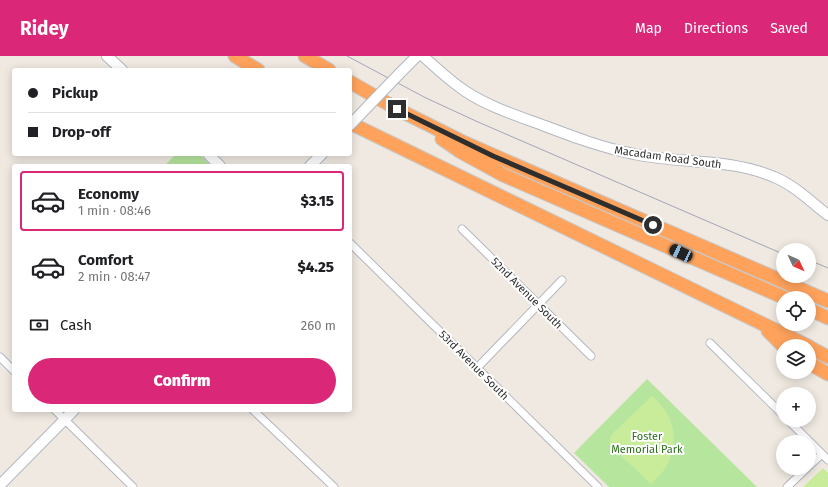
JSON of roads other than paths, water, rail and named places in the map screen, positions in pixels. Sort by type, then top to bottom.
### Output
[{"type":"highway","points":[[235,56],[255,68]]},
{"type":"highway","points":[[305,56],[326,68]]},
{"type":"highway","points":[[352,83],[397,109],[465,143],[828,301]]},
{"type":"highway","points":[[397,109],[460,152],[503,175],[776,294]]},
{"type":"highway","points":[[352,125],[793,339]]},
{"type":"highway","points":[[816,312],[828,318]]},
{"type":"highway","points":[[761,324],[776,339]]},
{"type":"highway","points":[[816,350],[828,357]]},
{"type":"highway","points":[[816,367],[828,374]]},
{"type":"street","points":[[107,56],[120,68]]},
{"type":"street","points":[[352,122],[417,56]]},
{"type":"street","name":"Macadam Road South","points":[[423,56],[446,77],[465,91],[485,102],[518,116],[603,147],[636,155],[734,166],[774,177],[795,190],[828,215]]},
{"type":"street","points":[[210,156],[218,164]]},
{"type":"street","points":[[312,164],[320,156]]},
{"type":"street","name":"52nd Avenue South","points":[[462,229],[590,356]]},
{"type":"street","name":"53rd Avenue South","points":[[352,245],[598,487]]},
{"type":"street","points":[[478,368],[562,280]]},
{"type":"street","points":[[710,343],[776,408]]},
{"type":"street","points":[[0,357],[12,369]]},
{"type":"street","points":[[57,412],[133,487]]},
{"type":"street","points":[[0,485],[72,412]]},
{"type":"street","points":[[255,412],[334,487]]},
{"type":"street","points":[[795,427],[828,460]]},
{"type":"street","points":[[816,460],[822,454]]},
{"type":"street","points":[[787,487],[800,475]]},
{"type":"tram line","points":[[347,56],[426,98],[478,122],[776,251]]},
{"type":"tram line","points":[[816,263],[828,268]]},
{"type":"park label","name":"Foster Memorial Park","points":[[647,442]]}]
